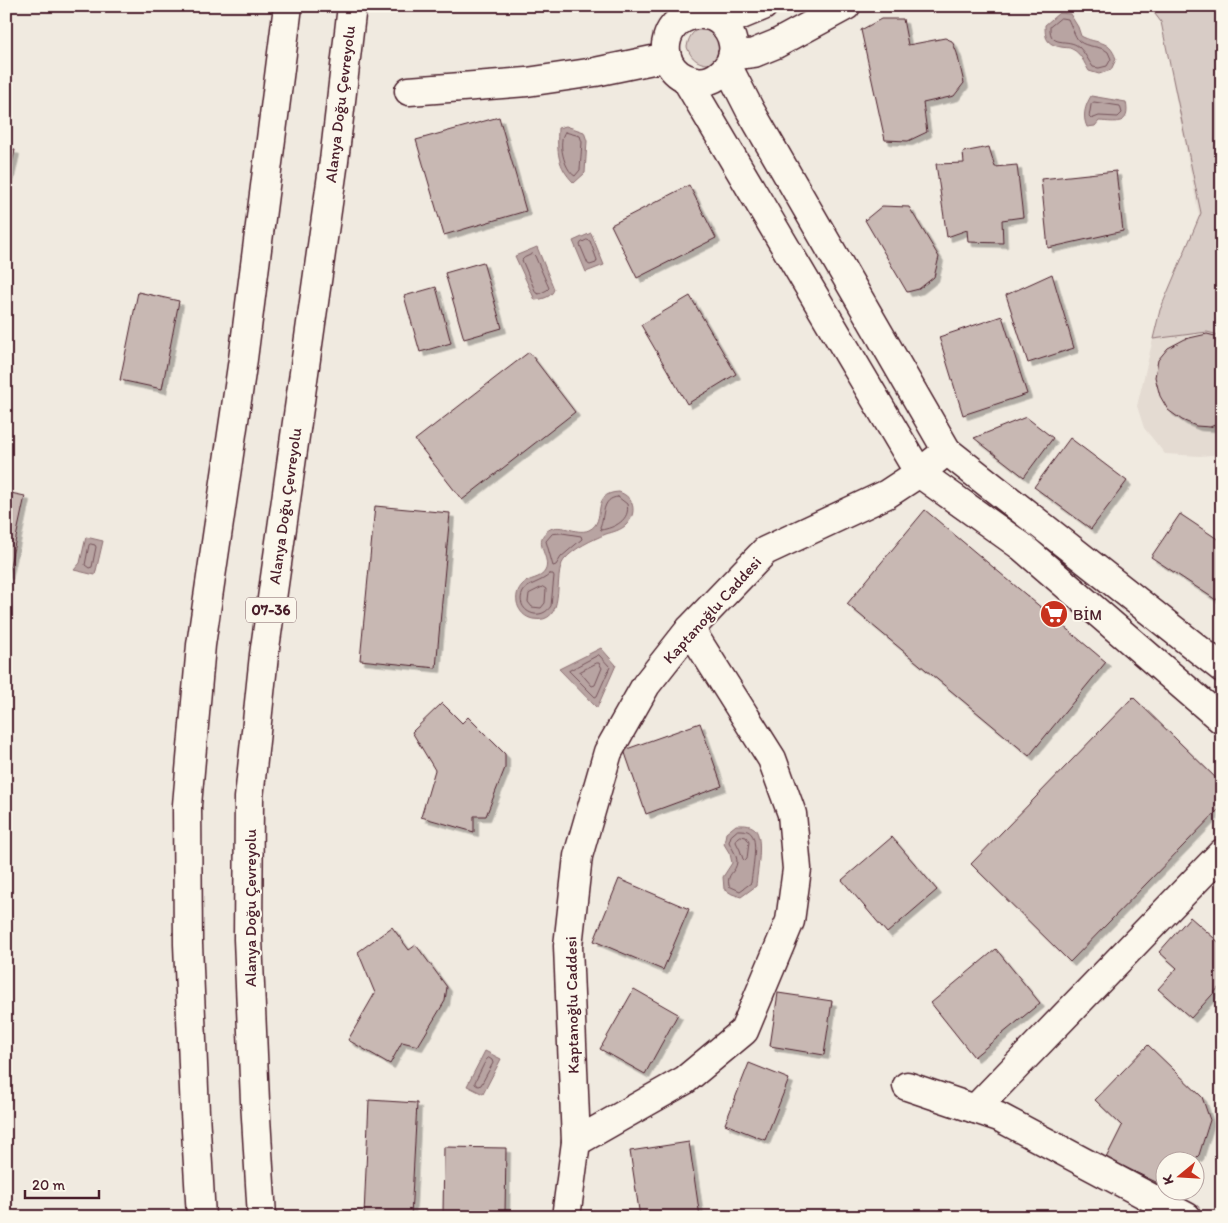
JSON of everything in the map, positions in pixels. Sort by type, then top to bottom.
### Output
[{"type":"main road","points":[[201,1217],[188,944],[187,805],[201,645],[244,359],[288,6]]},
{"type":"main road","name":"Alanya Doğu Çevreyolu","points":[[262,1217],[248,939],[249,798],[264,655],[334,161],[352,6]]},
{"type":"main road","points":[[664,6],[667,47],[671,66],[686,79],[697,82],[717,77],[730,61],[734,46],[729,31],[715,15]]},
{"type":"main road","points":[[667,47],[672,29],[686,17],[695,14],[715,15],[763,6]]},
{"type":"main road","points":[[730,61],[776,44],[846,6]]},
{"type":"main road","points":[[409,91],[528,82],[595,72],[667,47]]},
{"type":"main road","points":[[730,61],[750,110],[947,451],[1222,668]]},
{"type":"main road","points":[[686,79],[919,473],[1021,546],[1222,720]]},
{"type":"main road","name":"Kaptanoğlu Caddesi","points":[[566,1217],[576,1142],[568,946],[578,856],[608,752],[646,685],[690,629],[765,552],[887,494],[919,473],[947,451]]},
{"type":"main road","points":[[576,1142],[685,1080],[744,1031],[790,921],[797,869],[792,814],[772,760],[690,629]]},
{"type":"main road","points":[[975,1108],[1222,853]]},
{"type":"main road","points":[[907,1086],[999,1117],[1187,1217]]},
{"type":"shaded area","points":[[1149,6],[1222,6],[1222,454],[1200,456],[1165,454],[1144,428],[1137,406],[1160,310],[1199,216],[1161,22]]},
{"type":"shaded area","points":[[1149,6],[1222,6],[1222,333],[1219,335],[1207,332],[1153,339],[1160,310],[1201,213],[1161,22]]},
{"type":"shaded area","points":[[708,25],[727,46],[712,64],[696,60],[687,47],[689,38],[694,32]]},
{"type":"water","points":[[1059,13],[1070,14],[1081,36],[1102,43],[1110,48],[1116,59],[1111,70],[1099,74],[1089,71],[1075,51],[1070,48],[1056,46],[1047,40],[1045,25]]},
{"type":"water","points":[[1091,96],[1126,102],[1127,110],[1124,119],[1116,122],[1099,121],[1095,126],[1087,127],[1085,111]]},
{"type":"water","points":[[566,126],[584,132],[587,141],[585,173],[574,183],[564,171],[558,151],[558,128]]},
{"type":"water","points":[[591,233],[604,265],[586,272],[573,241]]},
{"type":"water","points":[[537,247],[554,289],[549,296],[535,300],[515,256]]},
{"type":"water","points":[[619,492],[631,501],[633,506],[630,520],[619,530],[584,545],[564,560],[559,577],[555,607],[551,615],[544,619],[533,619],[523,614],[518,604],[517,594],[523,584],[541,576],[545,571],[547,566],[541,541],[546,532],[556,527],[578,531],[589,530],[595,526],[604,497]]},
{"type":"water","points":[[86,537],[103,541],[95,575],[74,570],[80,563]]},
{"type":"water","points":[[601,648],[616,665],[597,708],[559,669]]},
{"type":"water","points":[[736,825],[753,827],[758,834],[759,840],[756,886],[741,897],[724,889],[723,877],[732,863],[730,854],[724,844],[726,833]]},
{"type":"water","points":[[485,1051],[501,1059],[483,1094],[467,1086]]},
{"type":"building","points":[[881,19],[903,19],[908,45],[945,38],[952,41],[957,53],[964,83],[954,96],[923,103],[927,132],[908,141],[885,140],[861,30]]},
{"type":"building","points":[[499,117],[526,211],[444,235],[416,140]]},
{"type":"building","points":[[989,147],[995,167],[1017,165],[1023,217],[1002,220],[1003,243],[968,242],[967,230],[947,237],[936,164],[964,163],[963,152]]},
{"type":"building","points":[[6,148],[15,150],[6,190]]},
{"type":"building","points":[[1116,171],[1123,231],[1048,248],[1041,179]]},
{"type":"building","points":[[689,185],[716,238],[637,278],[611,225]]},
{"type":"building","points":[[882,206],[909,207],[939,257],[934,277],[919,289],[907,292],[865,220]]},
{"type":"building","points":[[483,262],[502,328],[464,339],[445,273]]},
{"type":"building","points":[[1052,274],[1074,348],[1028,363],[1006,295]]},
{"type":"building","points":[[436,287],[451,343],[420,352],[404,296]]},
{"type":"building","points":[[138,292],[179,301],[162,389],[120,380]]},
{"type":"building","points":[[690,296],[736,374],[687,404],[641,325]]},
{"type":"building","points":[[1002,316],[1027,394],[963,415],[939,337]]},
{"type":"building","points":[[1207,334],[1222,336],[1222,422],[1210,427],[1196,426],[1182,420],[1168,410],[1160,396],[1155,377],[1158,360],[1168,348],[1185,339]]},
{"type":"building","points":[[529,352],[575,412],[462,500],[415,440]]},
{"type":"building","points":[[1026,417],[1053,438],[1024,477],[974,438]]},
{"type":"building","points":[[1070,438],[1127,481],[1091,529],[1034,487]]},
{"type":"building","points":[[6,492],[25,496],[8,575],[6,574]]},
{"type":"building","points":[[375,506],[450,513],[436,668],[360,660]]},
{"type":"building","points":[[925,510],[1106,662],[1029,756],[847,604]]},
{"type":"building","points":[[1180,514],[1222,542],[1222,592],[1216,600],[1151,557]]},
{"type":"building","points":[[1133,697],[1222,784],[1222,806],[1070,962],[971,864]]},
{"type":"building","points":[[442,703],[462,723],[468,717],[505,754],[505,768],[486,816],[474,816],[474,832],[421,817],[435,770],[412,732]]},
{"type":"building","points":[[700,723],[722,786],[646,814],[624,750]]},
{"type":"building","points":[[892,837],[937,890],[887,933],[842,880]]},
{"type":"building","points":[[619,879],[689,909],[663,970],[594,941]]},
{"type":"building","points":[[1190,917],[1222,945],[1222,984],[1191,1018],[1158,989],[1177,968],[1159,952]]},
{"type":"building","points":[[392,927],[409,950],[416,945],[447,987],[445,1001],[418,1046],[402,1042],[390,1064],[348,1040],[375,993],[358,952]]},
{"type":"building","points":[[996,949],[1040,1003],[974,1057],[931,1003]]},
{"type":"building","points":[[634,989],[678,1014],[645,1074],[600,1049]]},
{"type":"building","points":[[778,993],[832,1001],[824,1055],[770,1046]]},
{"type":"building","points":[[1148,1045],[1202,1097],[1210,1120],[1201,1150],[1156,1150],[1156,1182],[1106,1158],[1122,1126],[1095,1100]]},
{"type":"building","points":[[749,1063],[789,1079],[765,1140],[725,1124]]},
{"type":"building","points":[[369,1100],[417,1103],[411,1217],[364,1215]]},
{"type":"building","points":[[689,1142],[700,1217],[640,1217],[630,1151]]},
{"type":"building","points":[[444,1147],[506,1148],[505,1214],[443,1213]]},
{"type":"place","name":"BİM","points":[[1054,614]]}]
